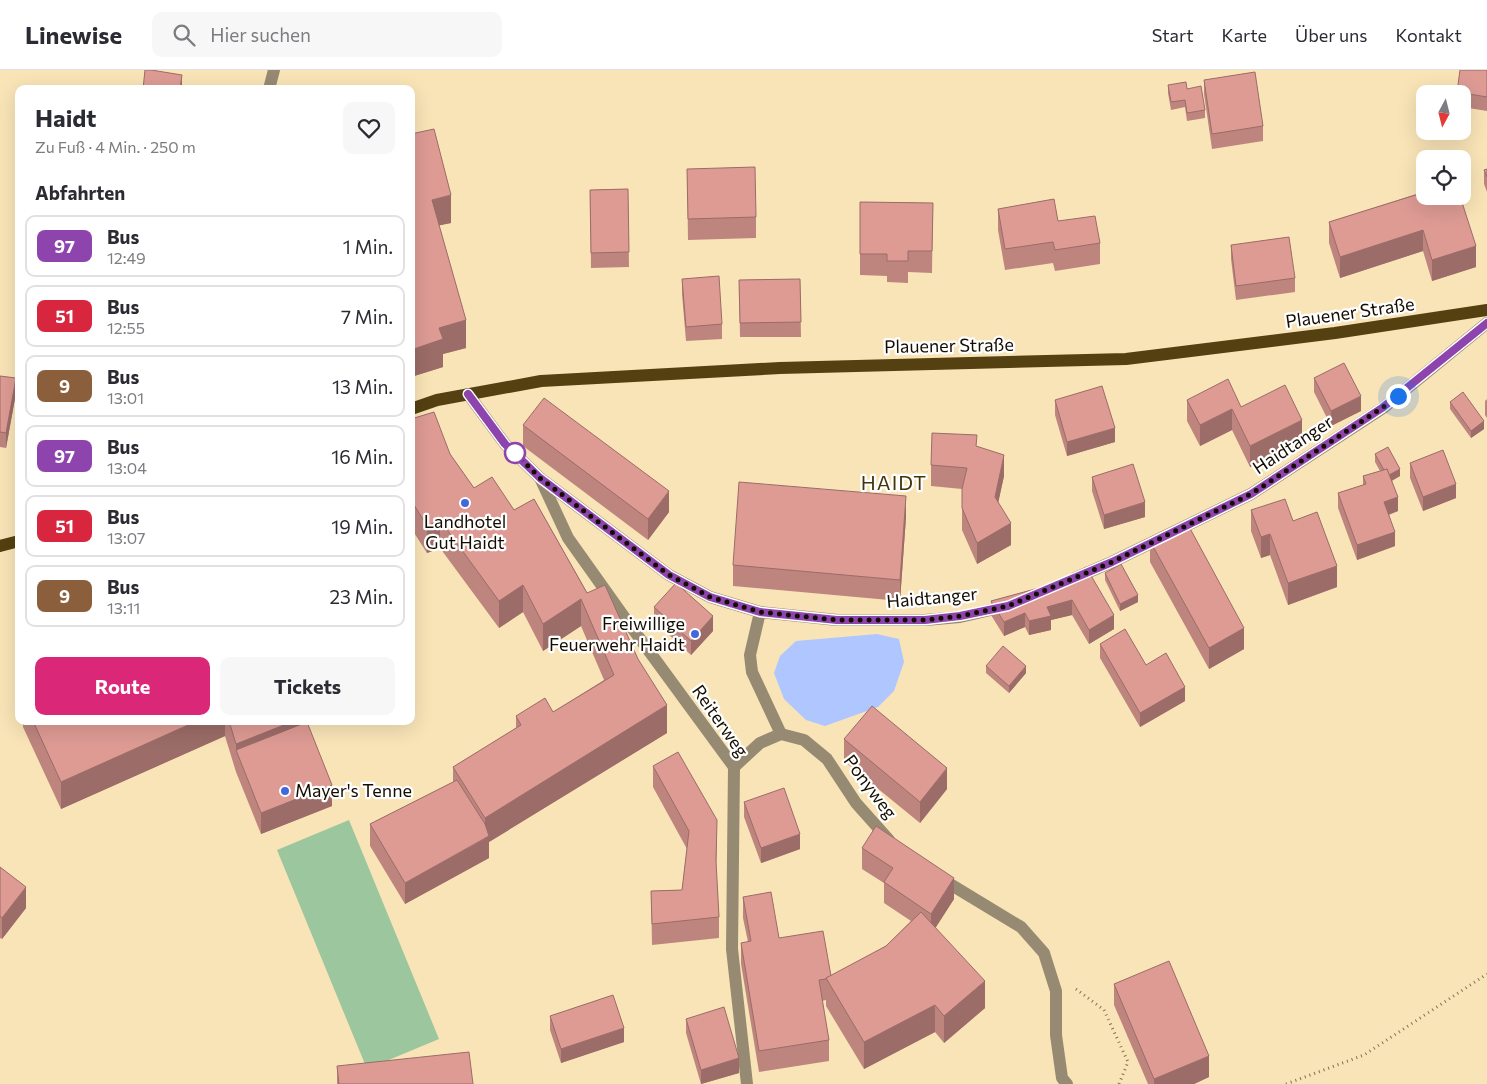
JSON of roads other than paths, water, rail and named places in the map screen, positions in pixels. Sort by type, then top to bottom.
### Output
[{"type":"main road","name":"Plauener Straße","points":[[415,408],[437,400],[541,381],[780,368],[1126,359],[1335,333],[1487,310]]},
{"type":"main road","points":[[0,546],[15,542]]},
{"type":"street","points":[[270,85],[274,70]]},
{"type":"street","name":"Haidtanger","points":[[1060,584],[1112,562],[1251,494],[1382,408],[1487,323]]},
{"type":"street","name":"Haidtanger","points":[[468,394],[505,444],[540,478],[669,575],[710,597],[760,612],[837,620],[925,620],[960,616],[1008,606],[1016,602]]},
{"type":"street","name":"Reiterweg","points":[[540,478],[568,538],[734,767],[732,949],[747,1084]]},
{"type":"street","points":[[734,767],[760,743],[781,734],[752,672],[750,655],[760,612]]},
{"type":"street","name":"Ponyweg","points":[[781,734],[804,740],[827,759],[856,803],[895,847]]},
{"type":"street","points":[[933,873],[1021,927],[1044,953],[1056,991],[1056,1035],[1062,1078],[1067,1084]]},
{"type":"water","points":[[877,634],[899,639],[904,662],[894,691],[878,707],[825,726],[806,720],[784,699],[774,673],[780,656],[796,641]]},
{"type":"place","name":"Landhotel Gut Haidt","points":[[465,503]]},
{"type":"place","name":"Freiwillige Feuerwehr Haidt","points":[[695,634]]},
{"type":"place","name":"Mayer's Tenne","points":[[285,791]]},
{"type":"district","name":"HAIDT","points":[[894,483]]}]
